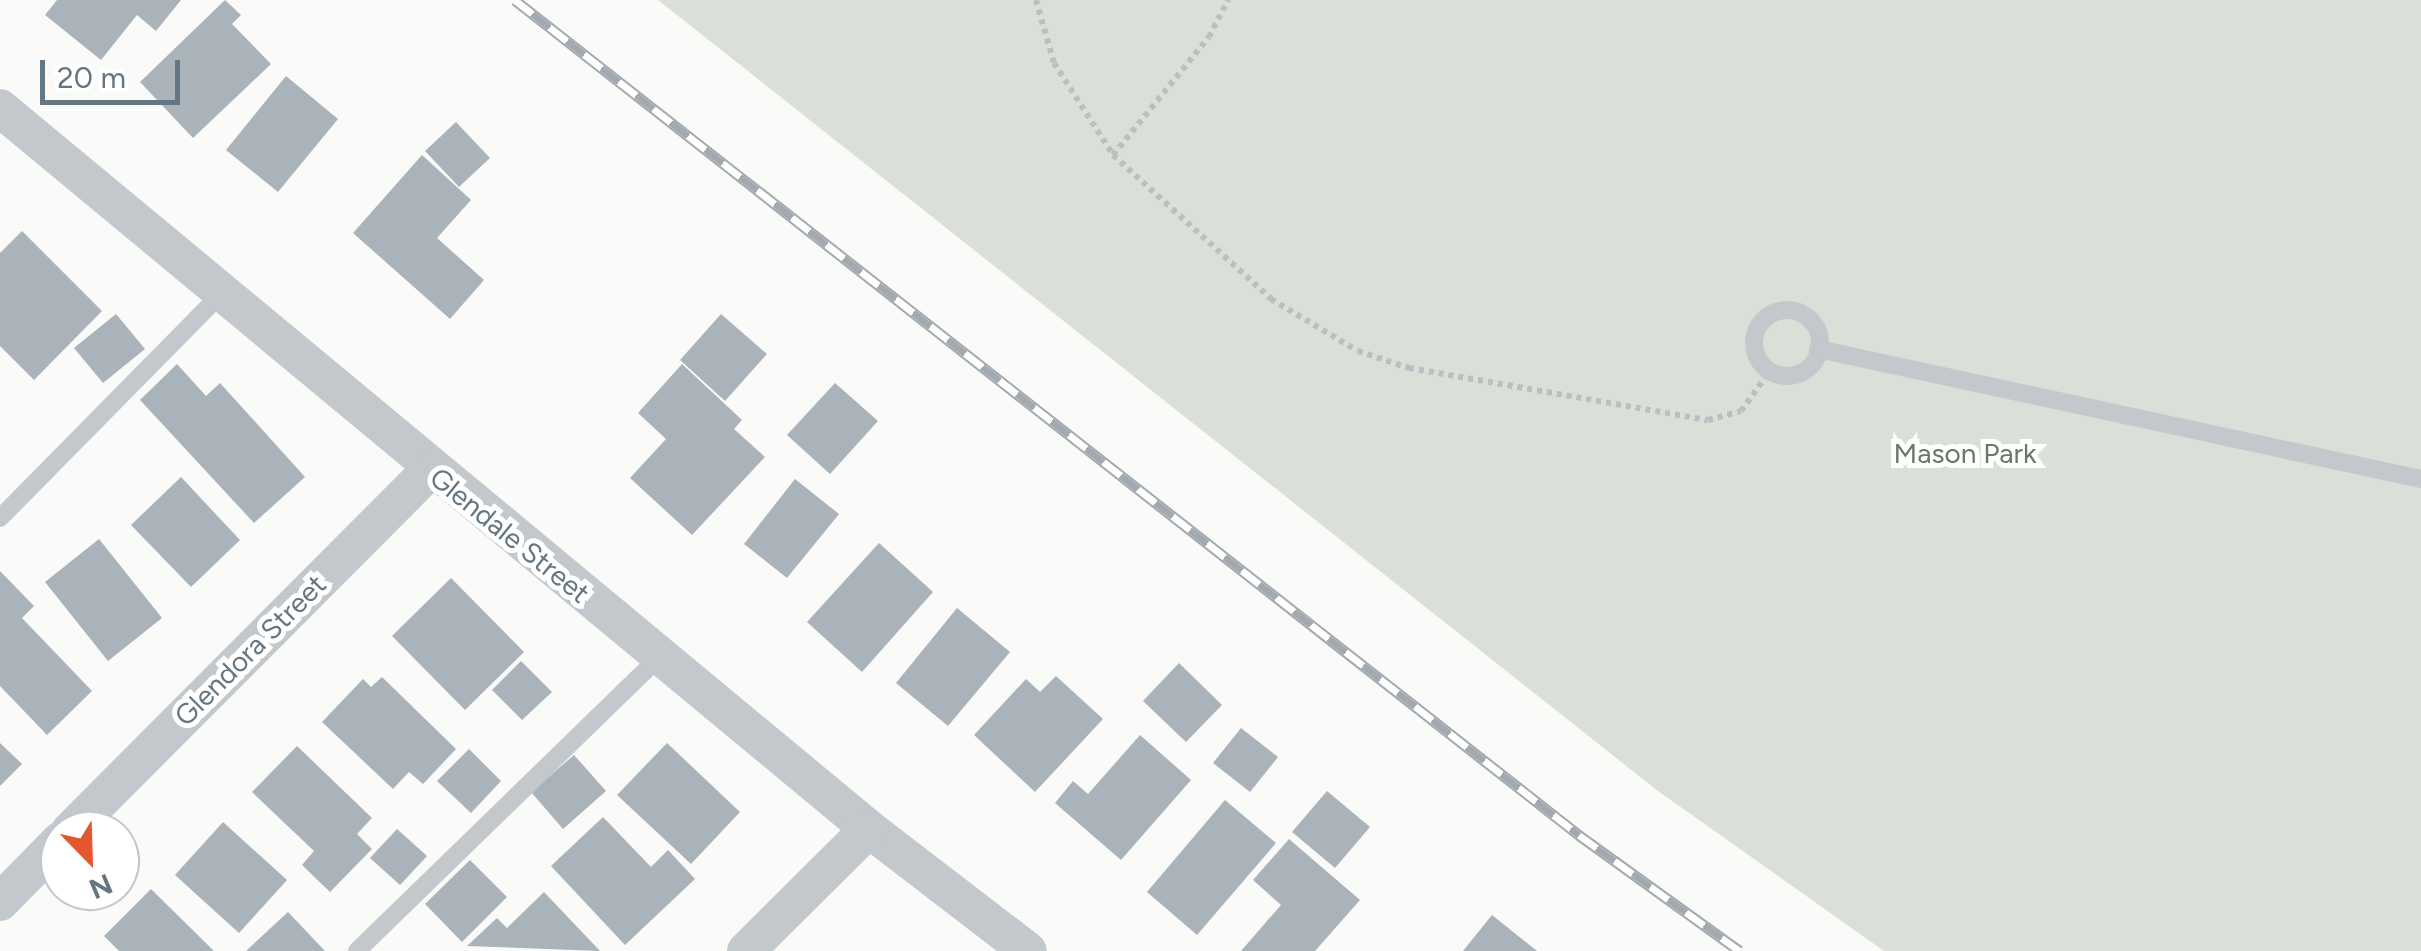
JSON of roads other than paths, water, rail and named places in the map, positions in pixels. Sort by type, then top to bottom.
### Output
[{"type":"street","name":"Glendale Street","points":[[0,108],[430,470],[869,830],[1028,951]]},
{"type":"street","name":"Glendora Street","points":[[90,811],[430,470]]},
{"type":"street","points":[[746,951],[869,830]]},
{"type":"street","points":[[0,902],[40,861]]},
{"type":"lane","points":[[0,518],[221,294]]},
{"type":"lane","points":[[1777,308],[1811,322],[1818,348],[1796,378],[1770,372],[1755,335],[1777,308]]},
{"type":"lane","points":[[1818,348],[2421,479]]},
{"type":"lane","points":[[357,951],[659,657]]},
{"type":"railway","points":[[515,0],[1579,835],[1740,951]]},
{"type":"park label","name":"Mason Park","points":[[1965,453]]}]
